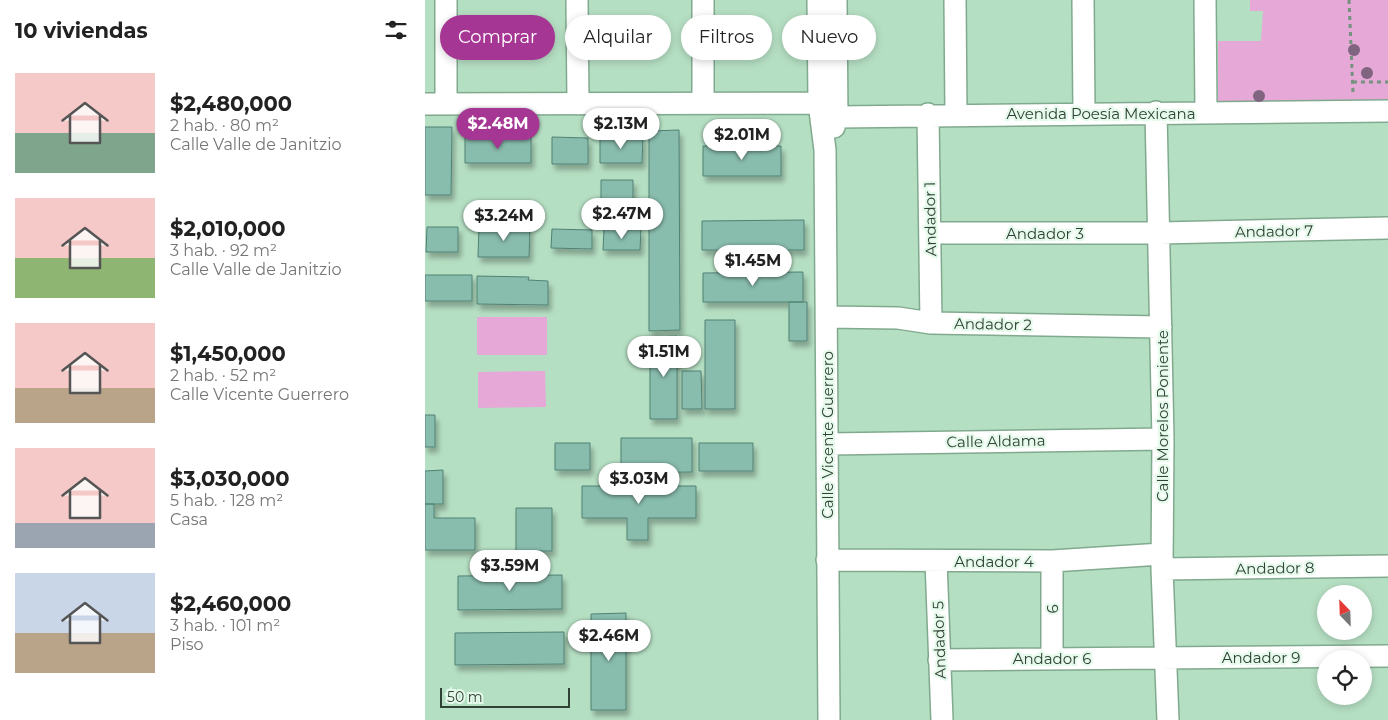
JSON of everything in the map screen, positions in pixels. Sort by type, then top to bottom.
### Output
[{"type":"street","points":[[446,0],[435,104],[819,103],[837,117]]},
{"type":"street","points":[[577,0],[578,104]]},
{"type":"street","points":[[703,0],[703,102]]},
{"type":"street","name":"Calle Vicente Guerrero","points":[[818,0],[819,103],[825,150],[829,720]]},
{"type":"street","name":"Calle Vicente Guerrero","points":[[825,150],[837,117],[836,0]]},
{"type":"street","points":[[955,0],[956,114]]},
{"type":"street","points":[[1083,0],[1084,113]]},
{"type":"street","points":[[1205,0],[1206,112]]},
{"type":"street","name":"Avenida Poesía Mexicana","points":[[837,117],[927,114],[1388,111]]},
{"type":"street","name":"Calle Morelos Poniente","points":[[1156,112],[1163,439],[1162,562],[1168,720]]},
{"type":"street","name":"Andador 1","points":[[927,114],[931,323]]},
{"type":"street","name":"Andador 7","points":[[1160,233],[1388,228]]},
{"type":"street","name":"Andador 3","points":[[930,234],[1160,233]]},
{"type":"street","name":"Andador 2","points":[[826,317],[898,318],[931,323],[1161,327]]},
{"type":"street","name":"Calle Aldama","points":[[828,444],[1163,439]]},
{"type":"street","name":"Andador 4","points":[[827,560],[1162,562]]},
{"type":"street","name":"Andador 5","points":[[936,561],[941,720]]},
{"type":"street","name":"6","points":[[1052,561],[1052,658]]},
{"type":"street","name":"Andador 8","points":[[1162,562],[1388,566]]},
{"type":"street","name":"Andador 9","points":[[1165,658],[1388,656]]},
{"type":"street","name":"Andador 6","points":[[939,660],[1165,658]]},
{"type":"path","points":[[1349,0],[1353,82],[1388,82]]},
{"type":"shaded area","points":[[1250,0],[1388,0],[1388,103],[1218,102],[1218,41],[1261,41],[1263,11],[1250,11]]},
{"type":"shaded area","points":[[477,317],[547,317],[547,355],[477,355]]},
{"type":"shaded area","points":[[545,371],[546,407],[478,408],[478,372]]},
{"type":"building","points":[[425,127],[452,127],[451,195],[425,195]]},
{"type":"building","points":[[679,130],[680,330],[649,331],[649,131]]},
{"type":"building","points":[[465,136],[531,137],[531,163],[465,163]]},
{"type":"building","points":[[552,137],[588,138],[588,164],[552,164]]},
{"type":"building","points":[[600,137],[643,137],[642,163],[600,163]]},
{"type":"building","points":[[703,146],[781,146],[781,176],[703,176]]},
{"type":"building","points":[[601,180],[633,180],[633,205],[601,205]]},
{"type":"building","points":[[804,220],[804,250],[702,250],[702,221]]},
{"type":"building","points":[[427,227],[458,227],[458,252],[426,252]]},
{"type":"building","points":[[479,227],[530,228],[529,257],[478,257]]},
{"type":"building","points":[[552,229],[592,230],[592,249],[551,248]]},
{"type":"building","points":[[604,229],[641,229],[640,250],[603,250]]},
{"type":"building","points":[[803,272],[803,302],[703,302],[703,273]]},
{"type":"building","points":[[425,275],[472,275],[472,301],[425,301]]},
{"type":"building","points":[[477,276],[529,277],[528,280],[548,281],[548,305],[477,304]]},
{"type":"building","points":[[789,302],[807,302],[807,341],[789,341]]},
{"type":"building","points":[[705,320],[735,320],[735,409],[705,409]]},
{"type":"building","points":[[677,336],[677,419],[650,419],[650,337]]},
{"type":"building","points":[[682,371],[701,371],[702,409],[682,409]]},
{"type":"building","points":[[425,415],[435,415],[435,447],[425,447]]},
{"type":"building","points":[[621,438],[692,438],[692,472],[621,473]]},
{"type":"building","points":[[555,443],[590,443],[590,470],[555,470]]},
{"type":"building","points":[[699,443],[753,443],[753,471],[699,471]]},
{"type":"building","points":[[443,470],[443,504],[425,504],[425,471]]},
{"type":"building","points":[[582,486],[696,486],[696,518],[648,518],[648,540],[627,540],[627,518],[582,518]]},
{"type":"building","points":[[425,504],[434,504],[434,518],[475,518],[475,550],[425,550]]},
{"type":"building","points":[[516,508],[552,508],[552,551],[516,551]]},
{"type":"building","points":[[562,575],[562,609],[458,610],[458,576]]},
{"type":"building","points":[[626,613],[626,710],[591,710],[591,614]]},
{"type":"building","points":[[564,632],[564,664],[455,665],[455,633]]}]
